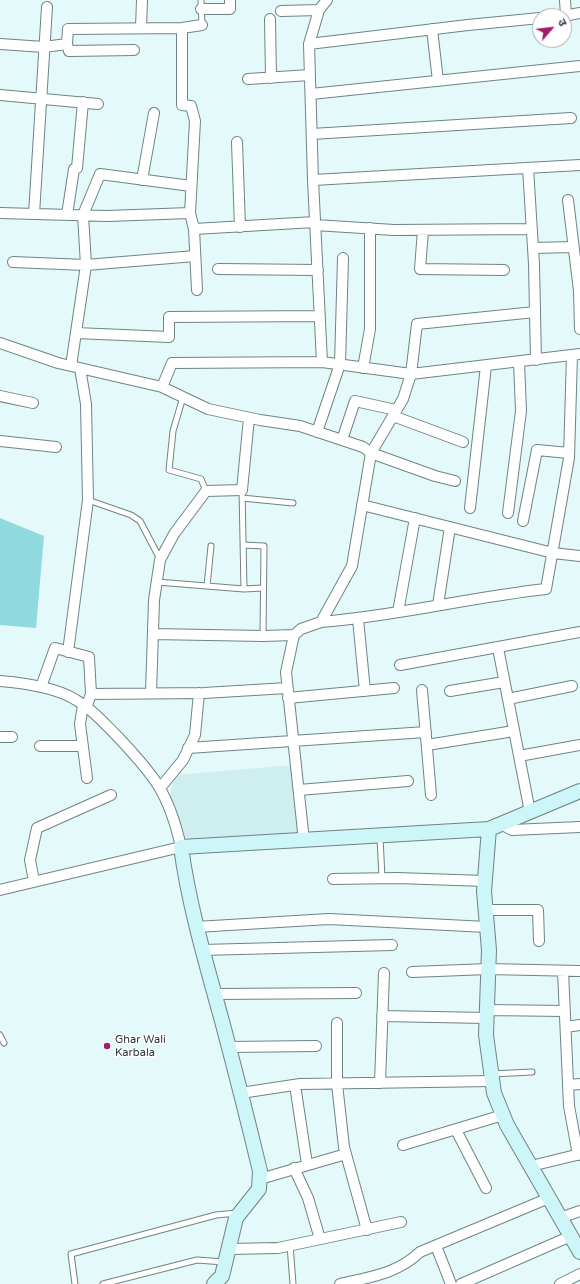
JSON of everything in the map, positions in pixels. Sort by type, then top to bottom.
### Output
[{"type":"street","points":[[141,28],[142,0]]},
{"type":"street","points":[[201,4],[230,9],[230,0]]},
{"type":"street","points":[[322,362],[313,180],[309,44],[319,10],[327,0]]},
{"type":"street","points":[[34,214],[47,7]]},
{"type":"street","points":[[280,10],[319,10]]},
{"type":"street","points":[[270,19],[271,78]]},
{"type":"street","points":[[309,44],[532,19]]},
{"type":"street","points":[[134,50],[69,51],[67,44],[68,29],[182,28],[202,25]]},
{"type":"street","points":[[182,28],[182,105],[191,106],[195,121],[190,213],[194,230],[197,290]]},
{"type":"street","points":[[432,29],[438,81]]},
{"type":"street","points":[[0,44],[44,47],[67,44]]},
{"type":"street","points":[[310,94],[580,66]]},
{"type":"street","points":[[248,79],[310,75]]},
{"type":"street","points":[[0,95],[98,104]]},
{"type":"street","points":[[67,215],[74,169],[77,168],[83,102]]},
{"type":"street","points":[[142,180],[154,112]]},
{"type":"street","points":[[312,134],[571,118]]},
{"type":"street","points":[[237,142],[240,227]]},
{"type":"street","points":[[313,180],[580,165]]},
{"type":"street","points":[[528,168],[533,248],[536,360]]},
{"type":"street","points":[[68,652],[88,500],[86,404],[76,367],[76,333],[86,265],[83,215],[100,174],[191,186]]},
{"type":"street","points":[[568,200],[579,291],[580,329]]},
{"type":"street","points":[[0,213],[83,215],[190,213]]},
{"type":"street","points":[[194,230],[315,224],[423,230],[532,229]]},
{"type":"street","points":[[363,368],[370,329],[370,228]]},
{"type":"street","points":[[423,230],[420,269],[504,270]]},
{"type":"street","points":[[533,248],[573,247]]},
{"type":"street","points":[[13,262],[86,265],[195,256]]},
{"type":"street","points":[[317,432],[340,364],[342,258]]},
{"type":"street","points":[[218,269],[318,270]]},
{"type":"street","points":[[321,622],[352,566],[371,453],[403,398],[411,374],[417,324],[535,312]]},
{"type":"street","points":[[76,333],[169,337],[169,317],[320,316]]},
{"type":"street","points":[[0,343],[76,367],[162,387],[208,409],[249,418],[300,426],[364,447],[371,453],[434,476],[455,481]]},
{"type":"street","points":[[162,387],[172,363],[322,362],[411,374],[576,354],[569,456],[546,589],[510,593],[358,619],[321,622],[301,629],[294,635],[286,672],[304,841]]},
{"type":"street","points":[[508,513],[521,410],[519,362]]},
{"type":"street","points":[[470,508],[486,366]]},
{"type":"street","points":[[0,396],[33,403]]},
{"type":"street","points":[[342,440],[355,401],[395,413],[463,442]]},
{"type":"street","points":[[151,694],[153,634],[160,560],[174,534],[206,491],[242,494],[249,418]]},
{"type":"street","points":[[0,441],[56,447]]},
{"type":"street","points":[[523,521],[537,450],[580,459]]},
{"type":"street","points":[[362,505],[553,553],[580,556]]},
{"type":"street","points":[[398,612],[415,518]]},
{"type":"street","points":[[438,605],[450,527]]},
{"type":"street","points":[[358,619],[365,691]]},
{"type":"street","points":[[400,665],[580,632]]},
{"type":"street","points":[[153,634],[263,636],[294,635]]},
{"type":"street","points":[[41,687],[55,648],[89,657],[90,694],[80,724],[87,778]]},
{"type":"street","points":[[498,648],[530,812]]},
{"type":"street","points":[[0,681],[41,687],[76,699],[98,716],[147,767],[160,788],[174,818],[181,847],[186,885],[196,927],[229,1047],[260,1170],[260,1189],[236,1218],[222,1276],[217,1283]]},
{"type":"street","points":[[450,691],[504,682]]},
{"type":"street","points":[[508,699],[572,686]]},
{"type":"street","points":[[90,694],[288,693],[365,691],[394,688]]},
{"type":"street","points":[[422,690],[431,795]]},
{"type":"street","points":[[160,788],[183,760],[194,735],[199,693]]},
{"type":"street","points":[[427,745],[514,731]]},
{"type":"street","points":[[188,748],[426,732]]},
{"type":"street","points":[[0,737],[12,737]]},
{"type":"street","points":[[519,756],[580,745]]},
{"type":"street","points":[[40,746],[83,746]]},
{"type":"street","points":[[299,790],[408,781]]},
{"type":"street","points":[[0,890],[166,852],[181,847],[380,836],[495,826],[580,791]]},
{"type":"street","points":[[34,881],[30,860],[37,828],[111,795]]},
{"type":"street","points":[[495,826],[512,830],[580,827]]},
{"type":"street","points":[[495,826],[485,881],[488,969],[486,1035],[494,1093],[503,1116],[580,1252]]},
{"type":"street","points":[[333,879],[382,878],[485,881]]},
{"type":"street","points":[[486,910],[538,910],[539,942]]},
{"type":"street","points":[[196,927],[329,919],[487,927]]},
{"type":"street","points":[[202,950],[392,945]]},
{"type":"street","points":[[412,972],[488,969],[580,971]]},
{"type":"street","points":[[531,1166],[579,1155],[569,1106],[563,971]]},
{"type":"street","points":[[380,1083],[384,973]]},
{"type":"street","points":[[214,994],[356,993]]},
{"type":"street","points":[[382,1016],[565,1011]]},
{"type":"street","points":[[336,1023],[337,1084],[346,1154],[366,1230]]},
{"type":"street","points":[[566,1027],[580,1025]]},
{"type":"street","points":[[229,1047],[316,1046]]},
{"type":"street","points":[[241,1093],[295,1085],[492,1078]]},
{"type":"street","points":[[568,1085],[580,1084]]},
{"type":"street","points":[[295,1085],[307,1164]]},
{"type":"street","points":[[403,1146],[503,1116]]},
{"type":"street","points":[[456,1130],[486,1188]]},
{"type":"street","points":[[260,1180],[307,1164],[346,1154]]},
{"type":"street","points":[[294,1168],[308,1198],[320,1239]]},
{"type":"street","points":[[340,1284],[387,1272],[408,1264],[420,1252],[549,1198]]},
{"type":"street","points":[[560,1218],[580,1211]]},
{"type":"street","points":[[227,1255],[278,1248],[401,1222]]},
{"type":"street","points":[[461,1284],[571,1236]]},
{"type":"street","points":[[436,1246],[451,1284]]},
{"type":"street","points":[[560,1284],[580,1274]]},
{"type":"lane","points":[[201,4],[202,25]]},
{"type":"lane","points":[[183,397],[173,431],[169,470],[201,479],[206,491]]},
{"type":"lane","points":[[244,588],[242,494],[293,503]]},
{"type":"lane","points":[[88,500],[131,514],[140,521],[160,560]]},
{"type":"lane","points":[[243,545],[264,546],[263,636]]},
{"type":"lane","points":[[207,586],[211,546]]},
{"type":"lane","points":[[157,582],[263,588]]},
{"type":"lane","points":[[380,836],[382,878]]},
{"type":"lane","points":[[0,1035],[4,1043]]},
{"type":"lane","points":[[492,1078],[532,1072]]},
{"type":"lane","points":[[75,1284],[71,1254],[216,1216],[241,1212]]},
{"type":"lane","points":[[290,1245],[293,1284]]},
{"type":"lane","points":[[103,1284],[197,1260],[227,1255]]},
{"type":"shaded area","points":[[0,518],[44,536],[36,628],[0,625]]},
{"type":"shaded area","points":[[293,765],[300,836],[191,841],[184,836],[170,794],[175,775]]},
{"type":"place","name":"Ghar Wali Karbala","points":[[107,1046]]}]
